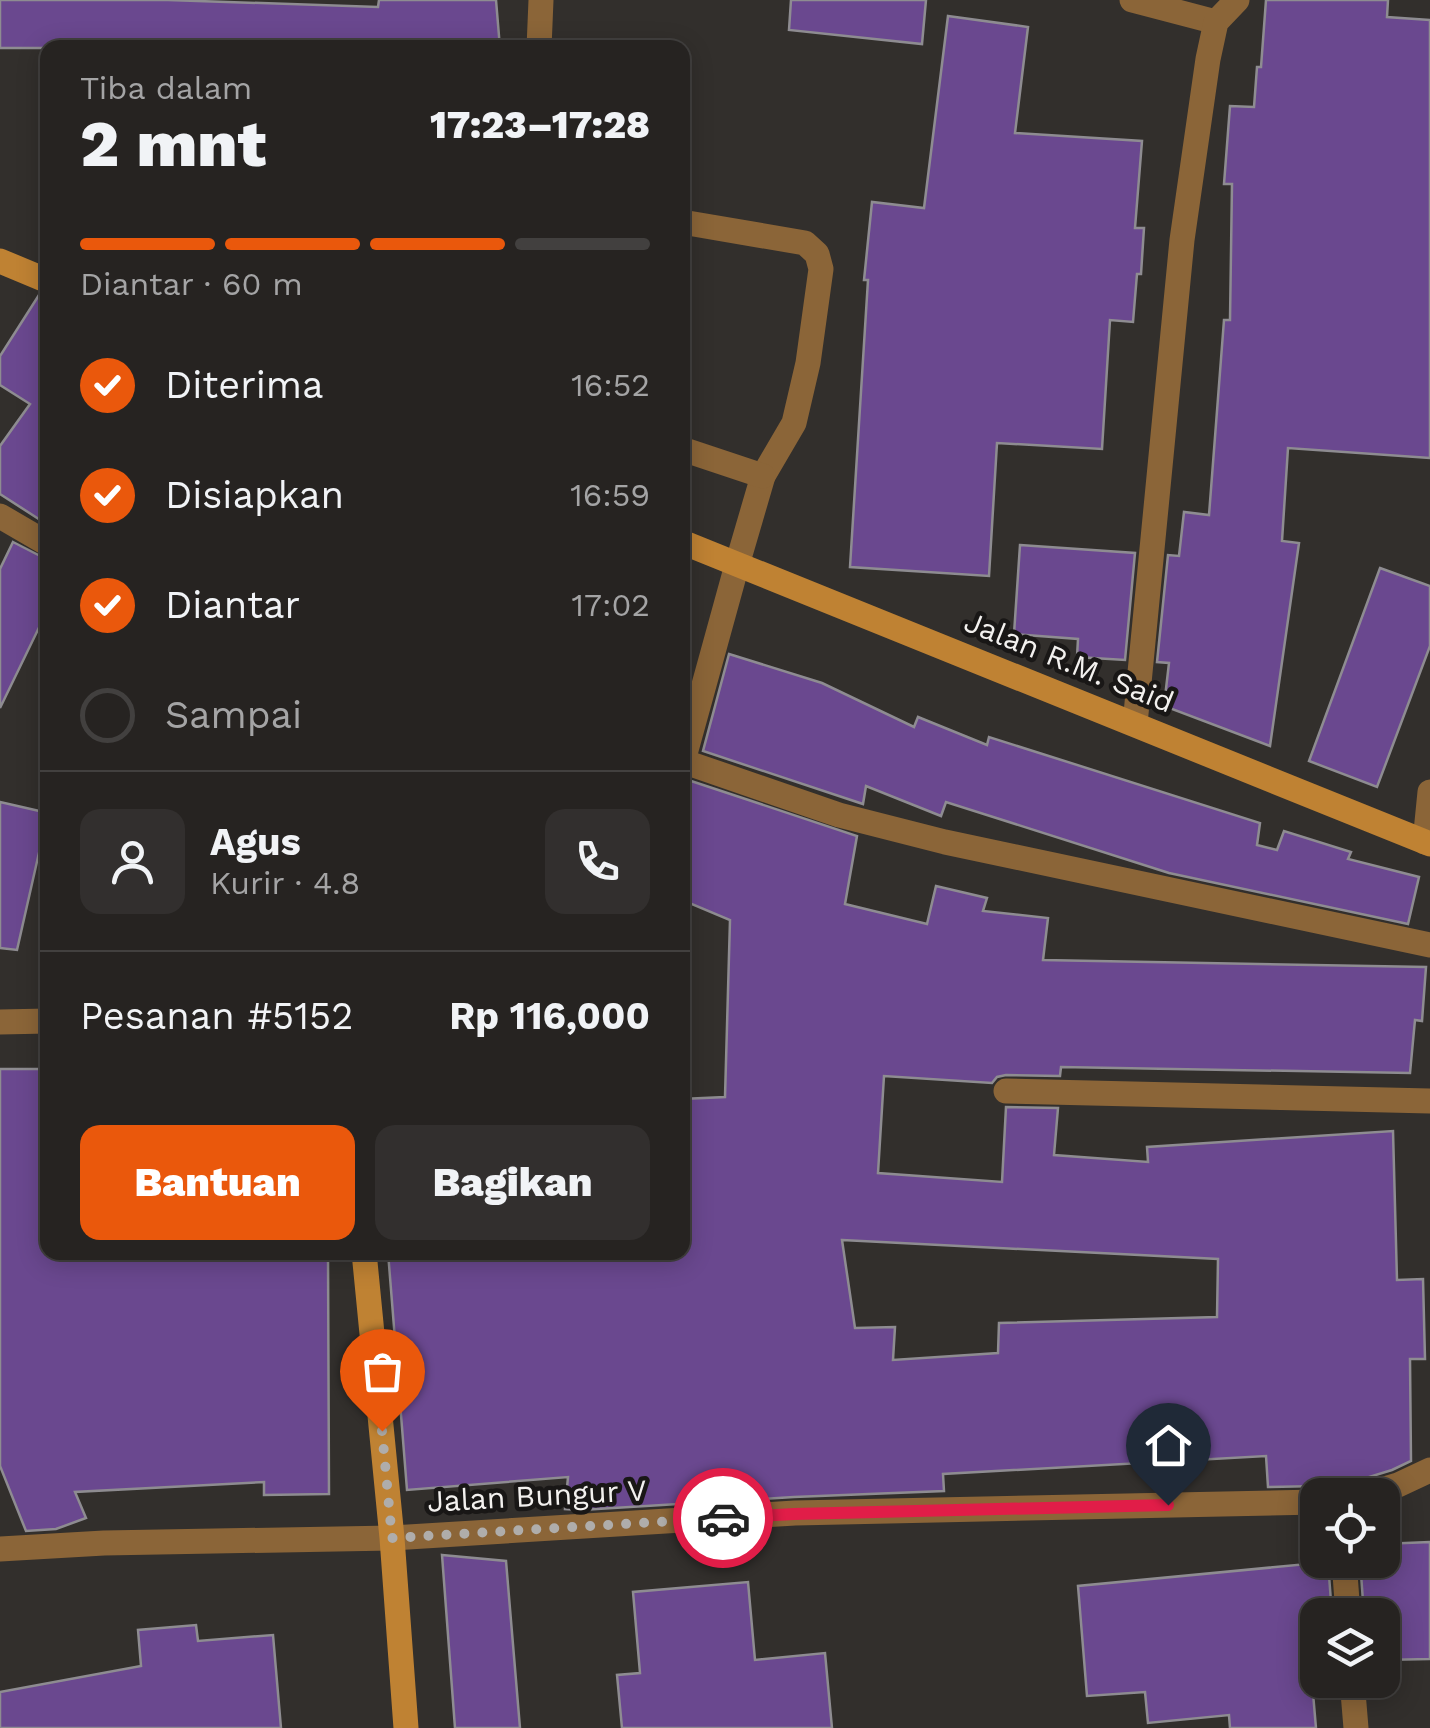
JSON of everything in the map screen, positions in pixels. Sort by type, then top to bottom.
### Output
[{"type":"main road","points":[[0,261],[40,278]]},
{"type":"main road","name":"Jalan R.M. Said","points":[[690,545],[1428,843]]},
{"type":"main road","points":[[365,1260],[406,1728]]},
{"type":"street","points":[[539,40],[541,0]]},
{"type":"street","points":[[1132,0],[1216,22]]},
{"type":"street","points":[[1135,724],[1182,240],[1216,22],[1237,0]]},
{"type":"street","points":[[690,223],[805,244],[817,254],[821,269],[808,363],[794,423],[762,476],[690,736]]},
{"type":"street","points":[[690,454],[762,476]]},
{"type":"street","points":[[0,516],[40,539]]},
{"type":"street","points":[[690,763],[839,815],[946,842],[1430,944]]},
{"type":"street","points":[[1428,843],[1430,792]]},
{"type":"street","points":[[0,1022],[40,1021]]},
{"type":"street","points":[[1006,1091],[1430,1101]]},
{"type":"street","points":[[1400,1485],[1430,1470]]},
{"type":"street","name":"Jalan Bungur V","points":[[0,1549],[104,1543],[392,1538],[794,1514],[1300,1502]]},
{"type":"street","points":[[1354,1698],[1356,1728]]},
{"type":"building","points":[[0,0],[168,0],[378,7],[379,0],[496,0],[499,40],[40,40],[40,48],[0,48]]},
{"type":"building","points":[[791,0],[926,0],[922,44],[789,30]]},
{"type":"building","points":[[1266,0],[1388,0],[1387,17],[1430,20],[1430,458],[1288,448],[1282,541],[1299,543],[1270,746],[1164,706],[1169,663],[1157,662],[1168,555],[1179,556],[1184,512],[1209,515],[1224,320],[1230,320],[1232,184],[1224,184],[1230,106],[1254,107]]},
{"type":"building","points":[[948,16],[1028,27],[1015,133],[1142,141],[1135,228],[1144,228],[1141,274],[1137,274],[1133,322],[1110,320],[1102,449],[997,443],[989,576],[850,567],[868,280],[864,280],[872,202],[924,208]]},
{"type":"building","points":[[40,295],[40,520],[0,494],[0,446],[30,404],[0,385],[0,356]]},
{"type":"building","points":[[13,542],[40,556],[40,626],[0,708],[0,569]]},
{"type":"building","points":[[1020,545],[1135,553],[1125,660],[1077,657],[1078,639],[1014,634]]},
{"type":"building","points":[[1380,568],[1430,586],[1430,646],[1377,787],[1309,761]]},
{"type":"building","points":[[729,654],[822,683],[914,727],[918,717],[987,745],[989,737],[1260,823],[1257,845],[1277,850],[1284,831],[1351,852],[1348,859],[1419,877],[1408,924],[1169,873],[946,802],[941,816],[866,786],[863,804],[703,751]]},
{"type":"building","points":[[690,781],[857,836],[845,904],[927,924],[936,886],[987,898],[983,911],[1048,918],[1043,960],[1426,967],[1422,1021],[1415,1020],[1410,1073],[1061,1067],[1060,1076],[1006,1075],[992,1083],[884,1076],[878,1173],[1002,1182],[1006,1107],[1058,1108],[1054,1155],[1148,1162],[1147,1147],[1393,1131],[1397,1280],[1423,1279],[1425,1359],[1410,1359],[1411,1461],[1366,1478],[1300,1478],[1300,1486],[1268,1487],[1266,1456],[943,1474],[944,1491],[581,1510],[565,1509],[568,1477],[407,1490],[389,1260],[690,1260],[690,1099],[725,1097],[730,920],[690,903]],"holes":[[[842,1240],[1218,1259],[1217,1317],[999,1323],[998,1353],[893,1360],[895,1327],[855,1328]]]},
{"type":"building","points":[[0,802],[40,811],[40,848],[17,950],[0,948]]},
{"type":"building","points":[[0,1069],[40,1069],[40,1260],[328,1260],[329,1494],[264,1495],[264,1482],[75,1492],[86,1518],[56,1529],[26,1531],[0,1466]]},
{"type":"building","points":[[1430,1542],[1430,1659],[1400,1660],[1400,1598],[1363,1598],[1361,1578],[1400,1578],[1400,1543]]},
{"type":"building","points":[[442,1555],[506,1561],[520,1728],[455,1728]]},
{"type":"building","points":[[1300,1565],[1300,1578],[1329,1578],[1331,1598],[1300,1598],[1300,1698],[1313,1698],[1316,1728],[1230,1728],[1229,1715],[1148,1723],[1145,1692],[1087,1696],[1078,1586]]},
{"type":"building","points":[[748,1582],[755,1660],[825,1653],[832,1728],[622,1728],[617,1675],[640,1673],[633,1592]]},
{"type":"building","points":[[196,1625],[198,1641],[273,1635],[281,1728],[0,1728],[0,1692],[141,1666],[138,1630]]},
{"type":"way so far","points":[[382,1431],[392,1538],[723,1518]]},
{"type":"route","points":[[723,1518],[1168,1505]]}]
